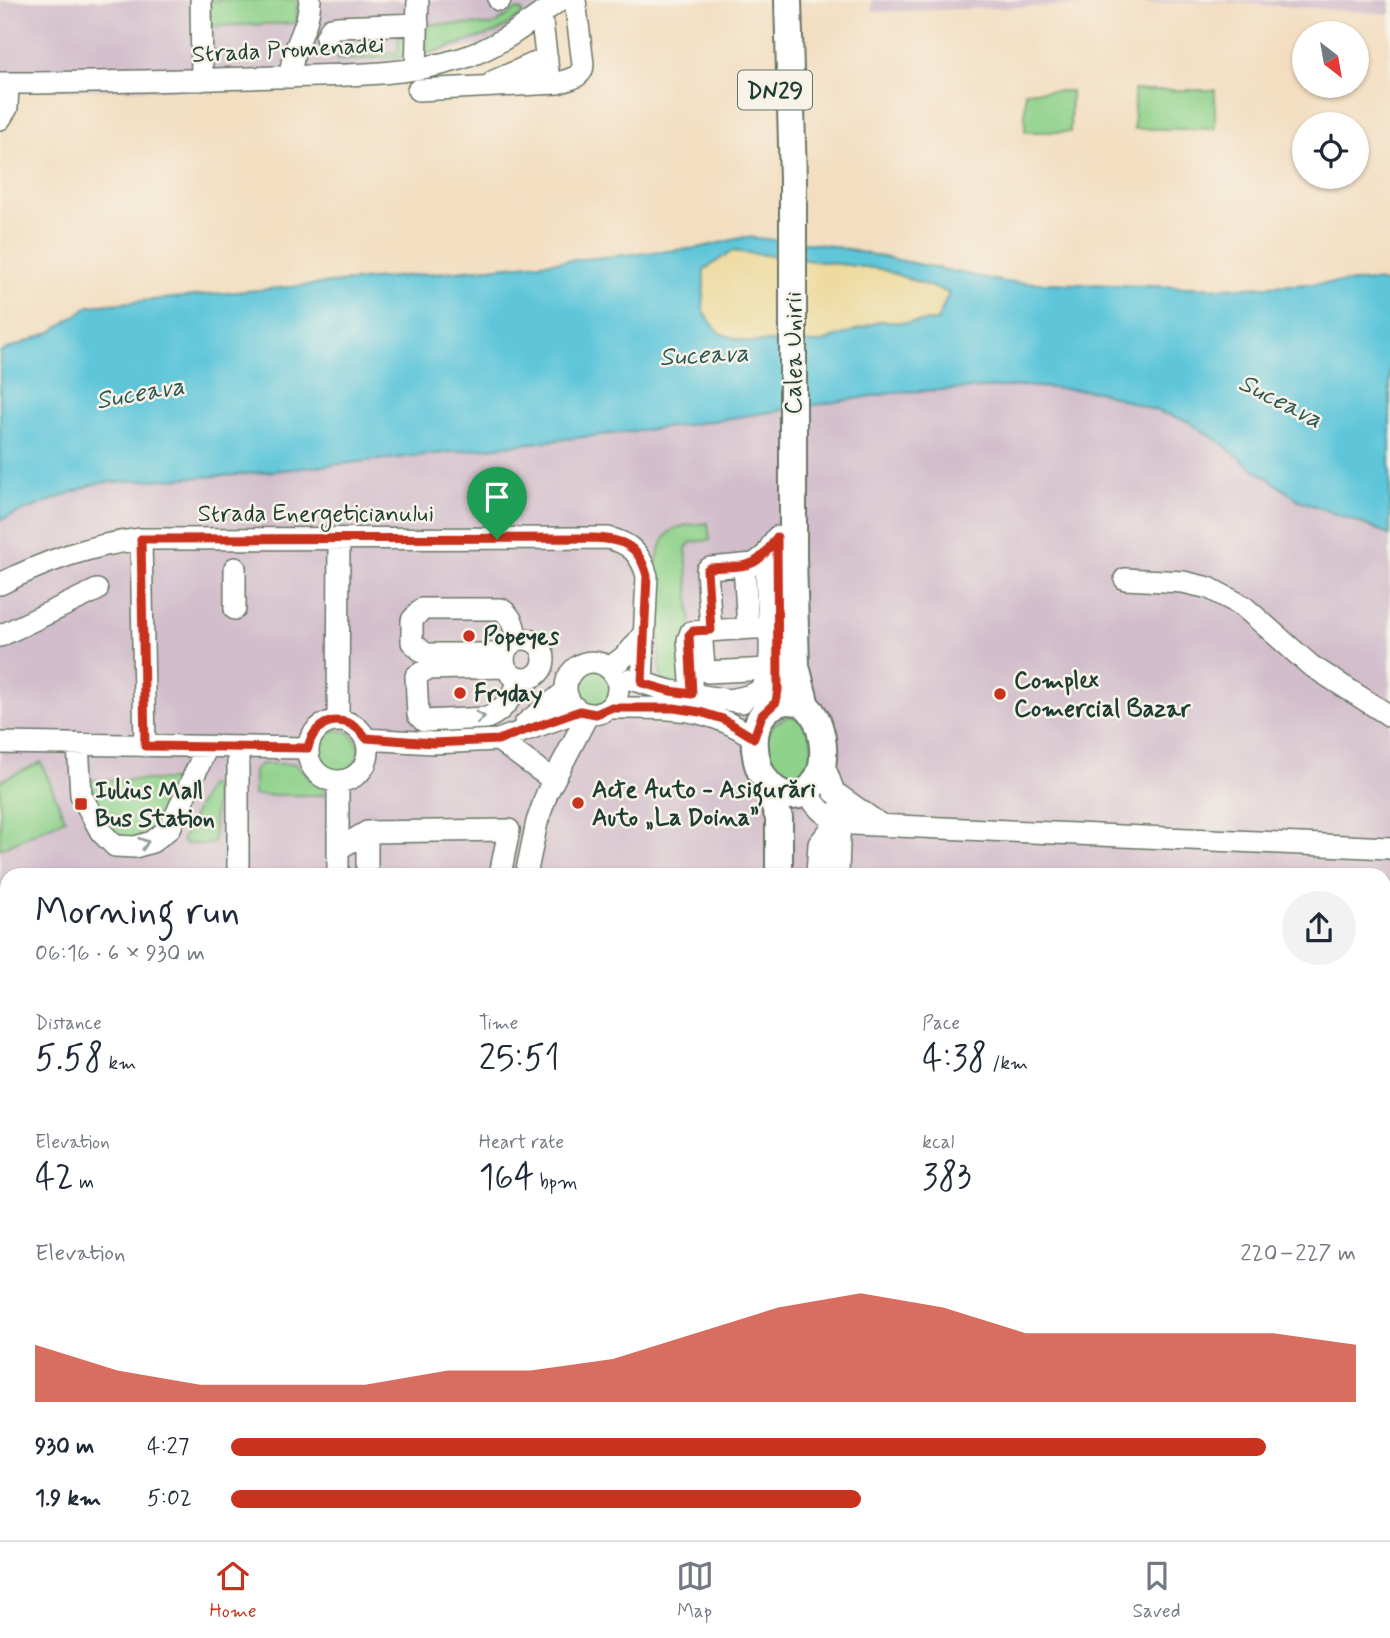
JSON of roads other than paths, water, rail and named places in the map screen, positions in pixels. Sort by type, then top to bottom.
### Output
[{"type":"main road","name":"Calea Unirii","points":[[775,0],[784,180]]},
{"type":"main road","name":"Calea Unirii","points":[[771,705],[778,678],[788,0]]},
{"type":"main road","name":"Calea Unirii","points":[[779,536],[796,666],[806,706]]},
{"type":"main road","points":[[771,705],[795,701],[806,706]]},
{"type":"main road","name":"DN29","points":[[754,738],[757,726],[771,705]]},
{"type":"main road","name":"DN29","points":[[806,706],[817,722],[823,763]]},
{"type":"main road","points":[[754,738],[760,771],[779,818],[779,868]]},
{"type":"main road","points":[[795,868],[795,832],[805,791],[819,776],[823,763]]},
{"type":"main road","points":[[768,786],[788,796],[805,791]]},
{"type":"street","points":[[201,0],[202,80]]},
{"type":"street","points":[[291,77],[290,61],[307,24],[310,0]]},
{"type":"street","points":[[416,69],[418,0]]},
{"type":"street","name":"Strada Promenadei","points":[[4,83],[291,77],[416,69],[462,59],[483,50],[507,38],[533,11],[560,0]]},
{"type":"street","points":[[418,90],[549,83],[579,76],[583,69],[575,0]]},
{"type":"street","points":[[533,11],[547,58],[549,83]]},
{"type":"street","points":[[326,38],[331,28],[337,27],[418,24]]},
{"type":"street","points":[[480,88],[547,58]]},
{"type":"street","points":[[0,119],[7,108],[4,83]]},
{"type":"street","points":[[729,700],[760,690],[768,678],[769,668],[731,629],[706,573],[710,568],[754,564],[779,536]]},
{"type":"street","points":[[769,668],[706,671],[779,536]]},
{"type":"street","name":"Strada Energeticianului","points":[[0,584],[70,553],[113,542],[141,539],[593,538],[622,541],[635,551],[647,576],[642,683]]},
{"type":"street","points":[[141,539],[145,746]]},
{"type":"street","points":[[338,721],[340,540]]},
{"type":"street","points":[[731,566],[731,629]]},
{"type":"street","points":[[235,568],[235,609]]},
{"type":"street","points":[[1125,579],[1184,582],[1209,588],[1243,606],[1310,665],[1390,716]]},
{"type":"street","points":[[0,636],[97,590]]},
{"type":"street","points":[[692,694],[688,639],[691,632],[731,629]]},
{"type":"street","points":[[611,671],[632,651],[644,633]]},
{"type":"street","points":[[567,687],[553,676],[522,661],[600,663],[611,671],[670,691],[771,705]]},
{"type":"street","points":[[583,664],[570,675],[567,687],[573,706],[584,713]]},
{"type":"street","points":[[366,738],[433,743],[504,738],[584,713],[603,712],[610,708],[618,695],[618,681],[611,671]]},
{"type":"street","points":[[504,738],[567,687]]},
{"type":"street","points":[[610,708],[674,708],[700,712],[723,719],[754,738]]},
{"type":"street","points":[[527,868],[537,821],[552,780],[584,713]]},
{"type":"street","points":[[338,721],[355,725],[366,738],[369,748],[364,768],[348,780],[328,780],[313,767],[308,748],[318,729],[324,724],[338,721]]},
{"type":"street","points":[[504,738],[552,780]]},
{"type":"street","points":[[0,743],[308,748]]},
{"type":"street","points":[[0,758],[30,744]]},
{"type":"street","points":[[78,744],[81,795],[101,832],[116,846],[135,847],[152,842],[170,828],[207,747]]},
{"type":"street","points":[[238,747],[238,868]]},
{"type":"street","points":[[823,763],[829,782],[841,798],[882,826]]},
{"type":"street","points":[[338,781],[338,868]]},
{"type":"street","points":[[805,791],[821,812],[838,820],[882,826],[1390,848]]},
{"type":"street","points":[[838,868],[841,798]]},
{"type":"street","points":[[818,868],[820,844],[838,820]]},
{"type":"street","points":[[338,849],[367,832],[509,830],[501,868]]},
{"type":"street","points":[[367,832],[367,868]]},
{"type":"water","name":"Suceava","points":[[745,237],[826,245],[1004,282],[1221,288],[1378,281],[1390,285],[1390,536],[1299,500],[1187,421],[1097,391],[1023,386],[899,392],[680,426],[434,454],[236,475],[97,483],[0,520],[0,352],[51,332],[90,306],[698,248]],"holes":[[[732,251],[881,269],[949,293],[937,321],[881,321],[820,343],[746,342],[719,333],[703,311],[704,270]]]},
{"type":"place","name":"Popeyes","points":[[469,636]]},
{"type":"place","name":"Fryday","points":[[460,693]]},
{"type":"place","name":"Complex Comercial Bazar","points":[[1000,694]]},
{"type":"place","name":"Acte Auto - Asigurări Auto „La Doina”","points":[[578,803]]},
{"type":"place","name":"Iulius Mall Bus Station","points":[[81,804]]}]
